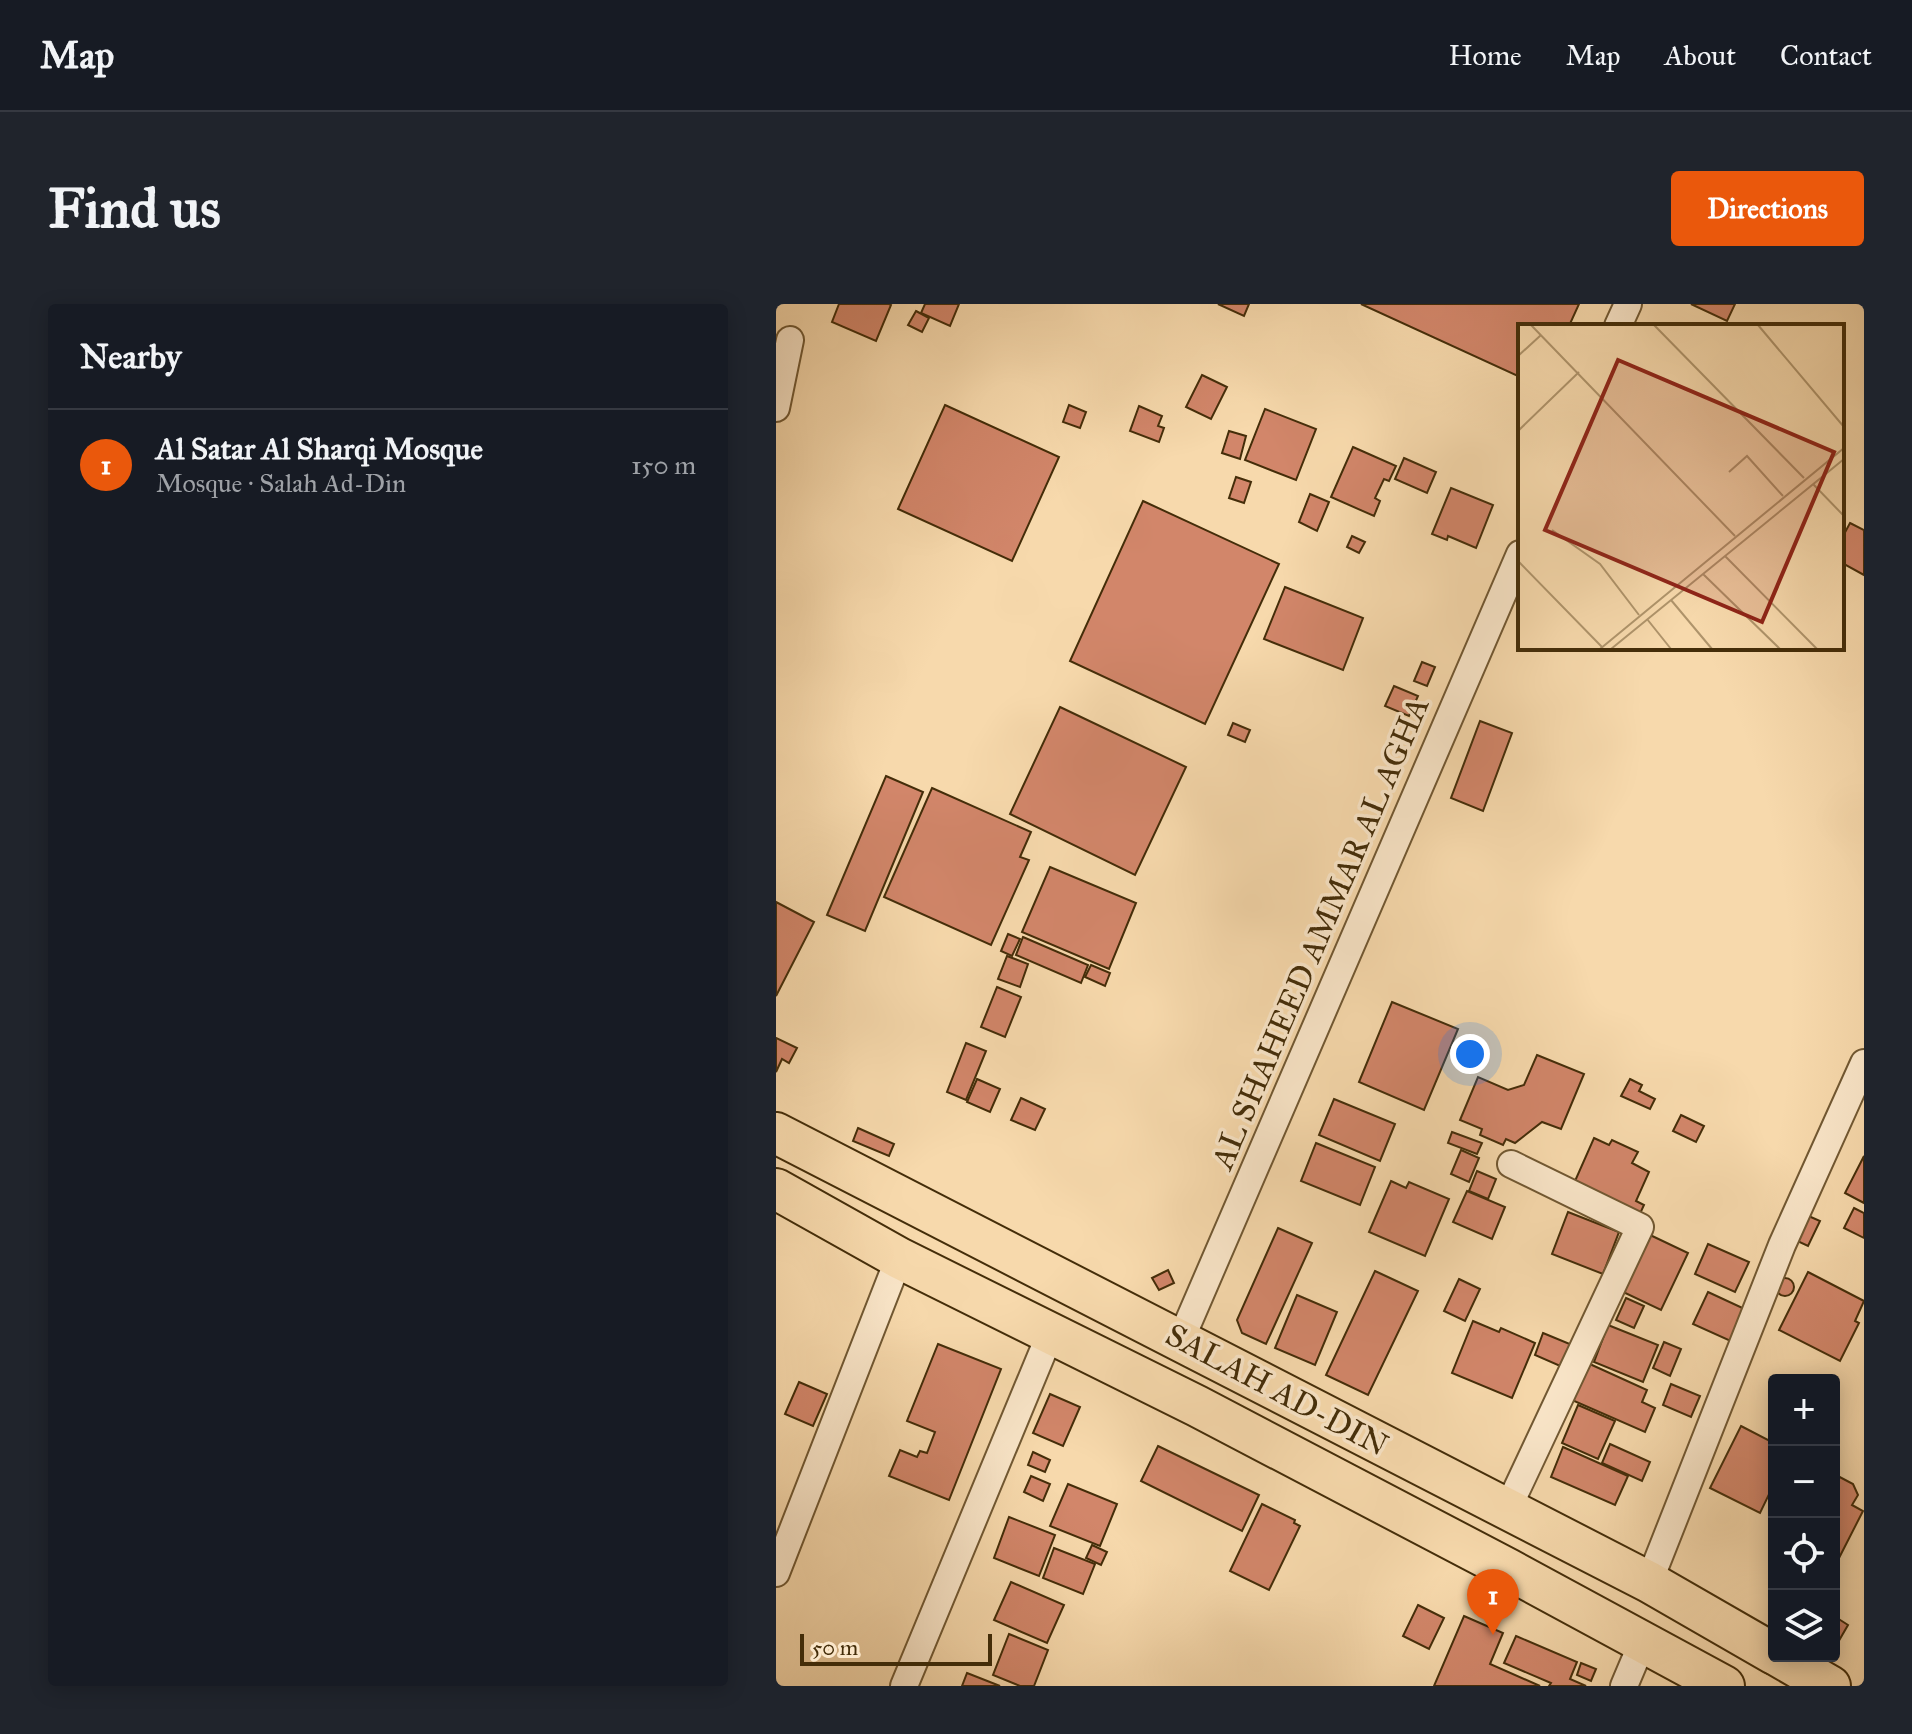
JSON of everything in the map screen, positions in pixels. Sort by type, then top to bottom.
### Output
[{"type":"highway","name":"SALAH AD-DIN","points":[[776,1133],[1649,1582],[1768,1650]]},
{"type":"highway","name":"SALAH AD-DIN","points":[[776,1189],[899,1258],[1051,1332],[1724,1686]]},
{"type":"highway","name":"SALAH AD-DIN","points":[[1788,1662],[1830,1686]]},
{"type":"lane","points":[[1619,324],[1628,304]]},
{"type":"lane","points":[[776,408],[790,340]]},
{"type":"lane","name":"AL SHAHEED AMMAR AL AGHA","points":[[1181,1339],[1518,559]]},
{"type":"lane","points":[[1649,1582],[1782,1245],[1864,1063]]},
{"type":"lane","points":[[1507,1510],[1640,1227],[1511,1164]]},
{"type":"lane","points":[[776,1573],[899,1258]]},
{"type":"lane","points":[[904,1686],[1051,1332]]},
{"type":"lane","points":[[1624,1686],[1643,1641]]},
{"type":"building","points":[[839,304],[891,305],[876,341],[832,322]]},
{"type":"building","points":[[925,304],[959,304],[950,326],[921,313]]},
{"type":"building","points":[[1218,304],[1249,304],[1244,316]]},
{"type":"building","points":[[1361,304],[1579,304],[1570,324],[1518,324],[1518,376]]},
{"type":"building","points":[[1691,304],[1735,304],[1727,321]]},
{"type":"building","points":[[916,311],[929,318],[922,332],[908,325]]},
{"type":"building","points":[[1202,375],[1227,387],[1211,419],[1186,407]]},
{"type":"building","points":[[945,405],[1059,457],[1012,561],[898,509]]},
{"type":"building","points":[[1069,405],[1086,412],[1080,428],[1063,422]]},
{"type":"building","points":[[1139,406],[1162,416],[1158,426],[1164,428],[1159,442],[1130,431]]},
{"type":"building","points":[[1265,409],[1316,429],[1296,480],[1245,460]]},
{"type":"building","points":[[1229,431],[1246,436],[1240,459],[1222,453]]},
{"type":"building","points":[[1353,447],[1396,466],[1389,481],[1384,479],[1375,498],[1380,501],[1374,516],[1331,497]]},
{"type":"building","points":[[1404,458],[1436,472],[1427,493],[1395,479]]},
{"type":"building","points":[[1236,477],[1251,482],[1244,503],[1229,498]]},
{"type":"building","points":[[1451,488],[1493,505],[1476,548],[1448,536],[1447,540],[1432,534]]},
{"type":"building","points":[[1310,494],[1329,502],[1317,531],[1299,522]]},
{"type":"building","points":[[1143,501],[1279,564],[1205,724],[1070,661]]},
{"type":"building","points":[[1850,523],[1864,530],[1864,575],[1844,564],[1844,534]]},
{"type":"building","points":[[1352,536],[1365,542],[1359,553],[1347,547]]},
{"type":"building","points":[[1285,587],[1363,618],[1343,670],[1264,639]]},
{"type":"building","points":[[1422,662],[1435,667],[1427,686],[1414,681]]},
{"type":"building","points":[[1394,686],[1418,696],[1409,716],[1385,706]]},
{"type":"building","points":[[1060,707],[1186,767],[1135,875],[1010,814]]},
{"type":"building","points":[[1480,721],[1512,733],[1483,811],[1451,798]]},
{"type":"building","points":[[1233,723],[1250,730],[1245,742],[1228,735]]},
{"type":"building","points":[[886,776],[923,792],[865,931],[827,915]]},
{"type":"building","points":[[932,788],[1031,832],[1020,857],[1029,860],[991,945],[884,897]]},
{"type":"building","points":[[1050,867],[1136,903],[1109,969],[1022,932]]},
{"type":"building","points":[[776,902],[814,922],[776,996]]},
{"type":"building","points":[[1008,934],[1020,939],[1012,956],[1001,951]]},
{"type":"building","points":[[1023,937],[1088,965],[1081,983],[1016,955]]},
{"type":"building","points":[[1007,956],[1028,964],[1020,987],[998,979]]},
{"type":"building","points":[[1091,965],[1110,973],[1105,986],[1085,977]]},
{"type":"building","points":[[997,987],[1021,997],[1005,1037],[981,1027]]},
{"type":"building","points":[[1392,1002],[1458,1029],[1424,1110],[1359,1082]]},
{"type":"building","points":[[776,1038],[797,1048],[789,1063],[782,1059],[776,1072]]},
{"type":"building","points":[[966,1043],[986,1051],[966,1100],[947,1092]]},
{"type":"building","points":[[1537,1055],[1584,1074],[1561,1129],[1542,1122],[1515,1143],[1506,1139],[1503,1145],[1480,1135],[1482,1129],[1460,1120],[1478,1077],[1508,1090],[1524,1085]]},
{"type":"building","points":[[977,1079],[1000,1089],[990,1112],[967,1102]]},
{"type":"building","points":[[1630,1079],[1642,1085],[1639,1091],[1655,1099],[1650,1109],[1621,1096]]},
{"type":"building","points":[[1021,1098],[1045,1109],[1035,1130],[1011,1120]]},
{"type":"building","points":[[1334,1099],[1395,1124],[1380,1161],[1319,1135]]},
{"type":"building","points":[[1681,1115],[1704,1126],[1696,1142],[1673,1131]]},
{"type":"building","points":[[858,1128],[894,1144],[889,1156],[853,1141]]},
{"type":"building","points":[[1452,1132],[1482,1143],[1477,1154],[1448,1143]]},
{"type":"building","points":[[1594,1138],[1609,1145],[1612,1140],[1638,1152],[1632,1163],[1649,1172],[1636,1201],[1644,1205],[1638,1218],[1609,1205],[1612,1199],[1575,1181]]},
{"type":"building","points":[[1316,1143],[1375,1167],[1360,1205],[1301,1181]]},
{"type":"building","points":[[1461,1150],[1479,1158],[1469,1182],[1451,1174]]},
{"type":"building","points":[[1864,1156],[1864,1203],[1845,1193]]},
{"type":"building","points":[[1477,1171],[1496,1179],[1488,1199],[1469,1191]]},
{"type":"building","points":[[1391,1181],[1406,1188],[1409,1182],[1449,1199],[1425,1256],[1369,1232]]},
{"type":"building","points":[[1467,1191],[1505,1207],[1492,1239],[1453,1222]]},
{"type":"building","points":[[1854,1208],[1864,1213],[1864,1238],[1844,1228]]},
{"type":"building","points":[[1568,1212],[1619,1232],[1603,1274],[1552,1254]]},
{"type":"building","points":[[1804,1214],[1820,1221],[1808,1246],[1793,1239]]},
{"type":"building","points":[[1278,1228],[1312,1243],[1266,1344],[1242,1333],[1237,1320]]},
{"type":"building","points":[[1648,1234],[1688,1253],[1661,1310],[1621,1291]]},
{"type":"building","points":[[1708,1244],[1749,1262],[1735,1292],[1695,1274]]},
{"type":"building","points":[[1168,1270],[1174,1283],[1159,1290],[1152,1278]]},
{"type":"building","points":[[1375,1271],[1418,1291],[1368,1395],[1326,1375]]},
{"type":"building","points":[[1808,1272],[1864,1301],[1855,1321],[1859,1323],[1840,1361],[1779,1330]]},
{"type":"building","points":[[1781,1278],[1789,1278],[1794,1287],[1792,1294],[1781,1296],[1776,1291],[1776,1283]]},
{"type":"building","points":[[1459,1279],[1480,1289],[1465,1321],[1444,1311]]},
{"type":"building","points":[[1708,1292],[1749,1311],[1735,1343],[1693,1324]]},
{"type":"building","points":[[1297,1295],[1337,1312],[1315,1365],[1275,1348]]},
{"type":"building","points":[[1626,1298],[1644,1306],[1634,1328],[1616,1320]]},
{"type":"building","points":[[1473,1321],[1499,1332],[1501,1328],[1535,1343],[1512,1398],[1452,1373]]},
{"type":"building","points":[[1608,1325],[1658,1345],[1643,1382],[1594,1362]]},
{"type":"building","points":[[1543,1333],[1577,1347],[1567,1369],[1535,1355]]},
{"type":"building","points":[[1664,1342],[1681,1349],[1670,1376],[1653,1368]]},
{"type":"building","points":[[938,1344],[1001,1369],[949,1500],[889,1476],[900,1450],[917,1457],[920,1451],[927,1453],[935,1432],[907,1421]]},
{"type":"building","points":[[1581,1360],[1647,1390],[1642,1402],[1655,1408],[1645,1432],[1565,1397]]},
{"type":"building","points":[[799,1382],[827,1394],[813,1426],[785,1414]]},
{"type":"building","points":[[1671,1384],[1700,1396],[1691,1417],[1663,1405]]},
{"type":"building","points":[[1050,1394],[1080,1407],[1063,1446],[1033,1433]]},
{"type":"building","points":[[1578,1405],[1615,1421],[1598,1459],[1562,1443]]},
{"type":"building","points":[[1741,1426],[1768,1440],[1768,1496],[1760,1513],[1710,1488]]},
{"type":"building","points":[[1610,1444],[1650,1462],[1642,1481],[1602,1463]]},
{"type":"building","points":[[1158,1446],[1259,1495],[1242,1531],[1141,1481]]},
{"type":"building","points":[[1563,1447],[1628,1476],[1615,1505],[1551,1477]]},
{"type":"building","points":[[1033,1452],[1050,1460],[1045,1472],[1028,1465]]},
{"type":"building","points":[[1031,1476],[1050,1484],[1043,1501],[1024,1492]]},
{"type":"building","points":[[1840,1477],[1853,1484],[1858,1495],[1852,1505],[1863,1511],[1840,1556]]},
{"type":"building","points":[[1068,1484],[1117,1504],[1100,1546],[1050,1526]]},
{"type":"building","points":[[1262,1504],[1295,1520],[1294,1523],[1300,1526],[1269,1590],[1230,1571]]},
{"type":"building","points":[[1009,1517],[1055,1535],[1039,1576],[994,1558]]},
{"type":"building","points":[[1092,1545],[1107,1552],[1101,1565],[1086,1558]]},
{"type":"building","points":[[1054,1548],[1095,1564],[1083,1594],[1043,1578]]},
{"type":"building","points":[[1011,1582],[1064,1605],[1047,1643],[994,1620]]},
{"type":"building","points":[[1418,1605],[1444,1618],[1429,1649],[1403,1636]]},
{"type":"building","points":[[1464,1616],[1503,1633],[1490,1664],[1540,1686],[1434,1686]]},
{"type":"building","points":[[1840,1620],[1848,1625],[1840,1639]]},
{"type":"building","points":[[1009,1634],[1048,1650],[1034,1686],[1020,1686],[993,1675]]},
{"type":"building","points":[[1516,1636],[1577,1662],[1570,1679],[1586,1686],[1549,1686],[1551,1683],[1504,1663]]},
{"type":"building","points":[[1581,1663],[1596,1669],[1591,1681],[1577,1675]]},
{"type":"building","points":[[967,1673],[1000,1686],[962,1686]]},
{"type":"place","name":"Al Satar Al Sharqi Mosque","points":[[1493,1635]]}]
